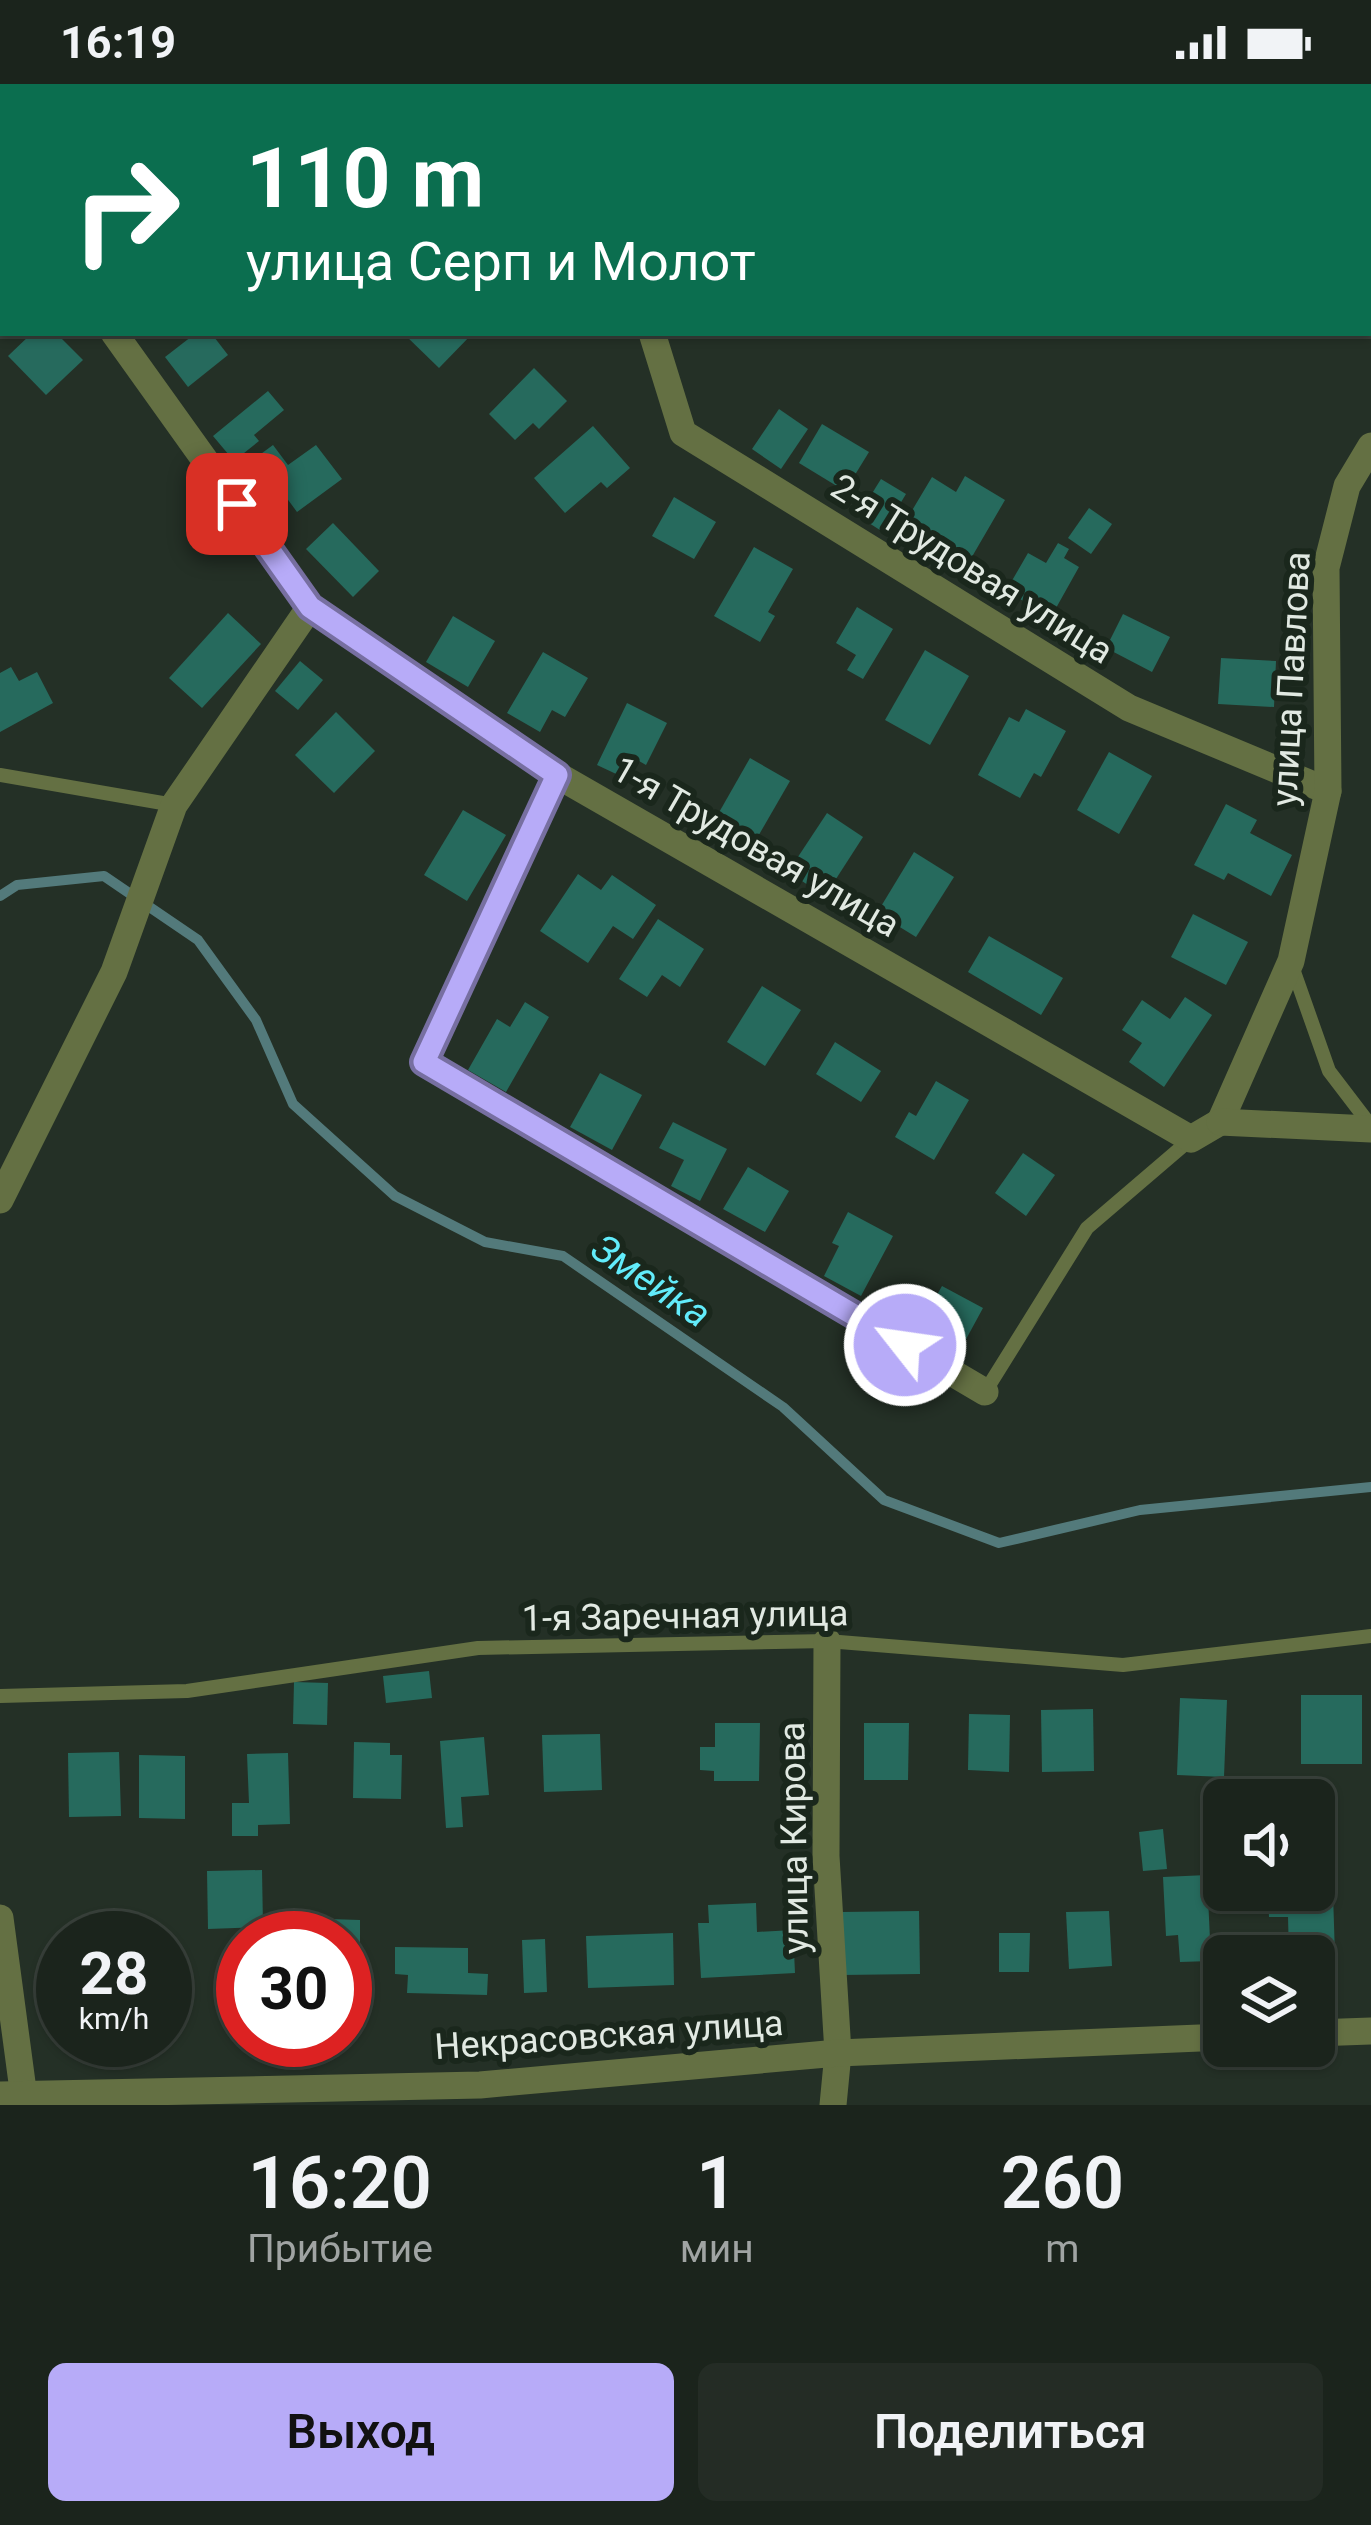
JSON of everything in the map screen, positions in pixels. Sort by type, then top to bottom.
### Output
[{"type":"street","name":"1-я Трудовая улица","points":[[116,336],[310,607],[557,775],[1191,1139]]},
{"type":"street","name":"2-я Трудовая улица","points":[[653,336],[683,433],[1129,708],[1328,790]]},
{"type":"street","name":"улица Павлова","points":[[1220,1122],[1291,962],[1328,790],[1326,568],[1347,486],[1371,446]]},
{"type":"street","points":[[0,1200],[114,971],[169,815],[310,607]]},
{"type":"street","points":[[557,775],[424,1062],[985,1392]]},
{"type":"street","points":[[1191,1139],[1220,1122],[1371,1127]]},
{"type":"street","name":"улица Кирова","points":[[827,1641],[826,1856],[838,2053],[833,2105]]},
{"type":"street","points":[[0,1918],[16,2098]]},
{"type":"street","points":[[1335,2032],[1371,2031]]},
{"type":"street","name":"Некрасовская улица","points":[[16,2098],[480,2085],[838,2053],[1203,2038]]},
{"type":"lane","points":[[0,775],[169,815]]},
{"type":"lane","points":[[1291,962],[1329,1071],[1371,1127]]},
{"type":"lane","points":[[985,1392],[1087,1228],[1191,1139]]},
{"type":"lane","name":"1-я Заречная улица","points":[[0,1696],[187,1691],[478,1648],[827,1641],[1123,1665],[1371,1636]]},
{"type":"building","points":[[29,336],[59,336],[83,360],[46,395],[8,356]]},
{"type":"building","points":[[192,336],[213,336],[228,355],[188,387],[165,357]]},
{"type":"building","points":[[406,336],[470,336],[439,368]]},
{"type":"building","points":[[534,368],[567,401],[539,429],[533,423],[515,440],[489,414]]},
{"type":"building","points":[[268,391],[284,410],[254,435],[259,441],[234,461],[213,436]]},
{"type":"building","points":[[779,409],[808,429],[781,469],[752,449]]},
{"type":"building","points":[[822,424],[869,452],[845,491],[799,463]]},
{"type":"building","points":[[593,426],[630,468],[607,488],[601,482],[565,513],[534,478]]},
{"type":"building","points":[[273,445],[288,465],[316,445],[342,479],[297,512],[286,497],[273,507],[243,467]]},
{"type":"building","points":[[965,476],[1005,500],[966,567],[901,529],[932,477],[956,492]]},
{"type":"building","points":[[881,479],[906,494],[883,532],[858,516]]},
{"type":"building","points":[[674,497],[716,522],[694,559],[652,536]]},
{"type":"building","points":[[1089,508],[1112,524],[1091,554],[1068,538]]},
{"type":"building","points":[[333,523],[379,571],[353,597],[306,549]]},
{"type":"building","points":[[1058,543],[1069,549],[1064,558],[1079,567],[1051,617],[1006,591],[1028,553],[1046,563]]},
{"type":"building","points":[[754,547],[793,569],[768,612],[775,616],[760,642],[714,616]]},
{"type":"building","points":[[857,607],[893,629],[863,679],[847,670],[856,655],[836,643]]},
{"type":"building","points":[[228,613],[261,644],[202,708],[169,678]]},
{"type":"building","points":[[1123,614],[1170,637],[1152,672],[1106,648]]},
{"type":"building","points":[[453,616],[495,641],[468,687],[426,662]]},
{"type":"building","points":[[925,650],[969,676],[930,745],[885,720]]},
{"type":"building","points":[[543,652],[588,678],[565,717],[552,710],[540,732],[507,713]]},
{"type":"building","points":[[1221,658],[1276,661],[1274,707],[1218,704]]},
{"type":"building","points":[[300,661],[323,680],[298,710],[275,691]]},
{"type":"building","points":[[11,667],[19,681],[37,672],[53,703],[0,732],[0,673]]},
{"type":"building","points":[[627,703],[667,723],[646,765],[639,761],[629,780],[597,765]]},
{"type":"building","points":[[1026,709],[1066,731],[1041,777],[1034,773],[1020,798],[978,775],[1009,717],[1019,722]]},
{"type":"building","points":[[336,712],[375,751],[334,793],[295,755]]},
{"type":"building","points":[[1109,752],[1152,776],[1119,834],[1077,810]]},
{"type":"building","points":[[750,758],[790,781],[749,852],[709,830]]},
{"type":"building","points":[[1226,804],[1257,820],[1250,833],[1292,855],[1271,896],[1228,873],[1224,880],[1194,865]]},
{"type":"building","points":[[463,810],[506,835],[467,901],[424,875]]},
{"type":"building","points":[[827,813],[863,837],[825,896],[788,872]]},
{"type":"building","points":[[914,852],[954,877],[916,937],[877,913]]},
{"type":"building","points":[[578,874],[601,890],[612,875],[656,905],[633,939],[613,926],[588,963],[540,931]]},
{"type":"building","points":[[1193,914],[1248,942],[1226,985],[1171,957]]},
{"type":"building","points":[[658,919],[704,949],[680,987],[662,975],[647,997],[619,979]]},
{"type":"building","points":[[989,936],[1063,978],[1041,1015],[968,972]]},
{"type":"building","points":[[762,986],[801,1010],[765,1066],[727,1042]]},
{"type":"building","points":[[1185,997],[1212,1015],[1164,1087],[1129,1062],[1142,1043],[1122,1030],[1142,1000],[1170,1019]]},
{"type":"building","points":[[525,1002],[549,1017],[506,1092],[468,1070],[497,1019],[510,1027]]},
{"type":"building","points":[[835,1042],[881,1071],[861,1102],[816,1074]]},
{"type":"building","points":[[600,1073],[642,1095],[612,1150],[570,1127]]},
{"type":"building","points":[[936,1081],[969,1100],[934,1160],[895,1137],[909,1112],[916,1116]]},
{"type":"building","points":[[673,1122],[727,1149],[700,1201],[671,1186],[684,1160],[659,1148]]},
{"type":"building","points":[[1023,1153],[1055,1175],[1026,1216],[995,1193]]},
{"type":"building","points":[[748,1167],[789,1191],[765,1232],[723,1209]]},
{"type":"building","points":[[848,1212],[893,1236],[861,1296],[824,1276],[839,1246],[832,1243]]},
{"type":"building","points":[[942,1286],[983,1308],[958,1354],[903,1325],[917,1299],[930,1307]]},
{"type":"building","points":[[429,1671],[432,1698],[386,1703],[383,1676]]},
{"type":"building","points":[[294,1682],[328,1683],[327,1725],[293,1724]]},
{"type":"building","points":[[1301,1695],[1362,1695],[1362,1764],[1301,1764]]},
{"type":"building","points":[[1180,1698],[1227,1700],[1224,1777],[1177,1775]]},
{"type":"building","points":[[1093,1709],[1094,1771],[1042,1772],[1041,1710]]},
{"type":"building","points":[[969,1714],[1010,1715],[1009,1772],[968,1770]]},
{"type":"building","points":[[715,1723],[760,1723],[759,1781],[714,1781],[714,1771],[700,1770],[700,1747],[715,1747]]},
{"type":"building","points":[[864,1723],[909,1723],[908,1780],[864,1780]]},
{"type":"building","points":[[600,1734],[602,1790],[544,1792],[542,1735]]},
{"type":"building","points":[[484,1737],[489,1795],[461,1797],[463,1827],[446,1828],[440,1741]]},
{"type":"building","points":[[354,1742],[390,1743],[390,1755],[402,1755],[401,1799],[353,1798]]},
{"type":"building","points":[[119,1752],[121,1816],[69,1817],[68,1753]]},
{"type":"building","points":[[288,1753],[290,1824],[258,1825],[258,1836],[232,1836],[232,1803],[249,1803],[247,1754]]},
{"type":"building","points":[[139,1755],[185,1756],[185,1819],[139,1818]]},
{"type":"building","points":[[1163,1829],[1167,1869],[1143,1871],[1139,1832]]},
{"type":"building","points":[[262,1870],[263,1911],[216,1911],[216,1929],[208,1929],[207,1871]]},
{"type":"building","points":[[1203,1875],[1203,1911],[1209,1911],[1210,1935],[1203,1935],[1203,1961],[1180,1962],[1178,1935],[1166,1936],[1163,1877]]},
{"type":"building","points":[[756,1903],[757,1932],[793,1930],[795,1973],[701,1978],[698,1923],[709,1923],[708,1905]]},
{"type":"building","points":[[919,1911],[920,1974],[842,1975],[841,1912]]},
{"type":"building","points":[[1109,1911],[1112,1966],[1069,1969],[1066,1912]]},
{"type":"building","points":[[1269,1911],[1334,1911],[1334,1935],[1288,1935],[1288,1917],[1269,1917]]},
{"type":"building","points":[[673,1933],[674,1985],[588,1988],[586,1936]]},
{"type":"building","points":[[999,1933],[1030,1933],[1029,1972],[999,1972]]},
{"type":"building","points":[[545,1939],[547,1992],[524,1993],[522,1940]]},
{"type":"building","points":[[395,1947],[468,1948],[468,1973],[488,1974],[487,1995],[407,1993],[408,1975],[395,1974]]},
{"type":"waterway","name":"Змейка","points":[[0,896],[17,885],[104,876],[198,940],[256,1020],[293,1104],[395,1196],[485,1242],[563,1256],[783,1407],[884,1500],[999,1543],[1140,1510],[1371,1487]]},
{"type":"route","points":[[237,504],[310,607],[557,775],[424,1062],[905,1345]]}]
